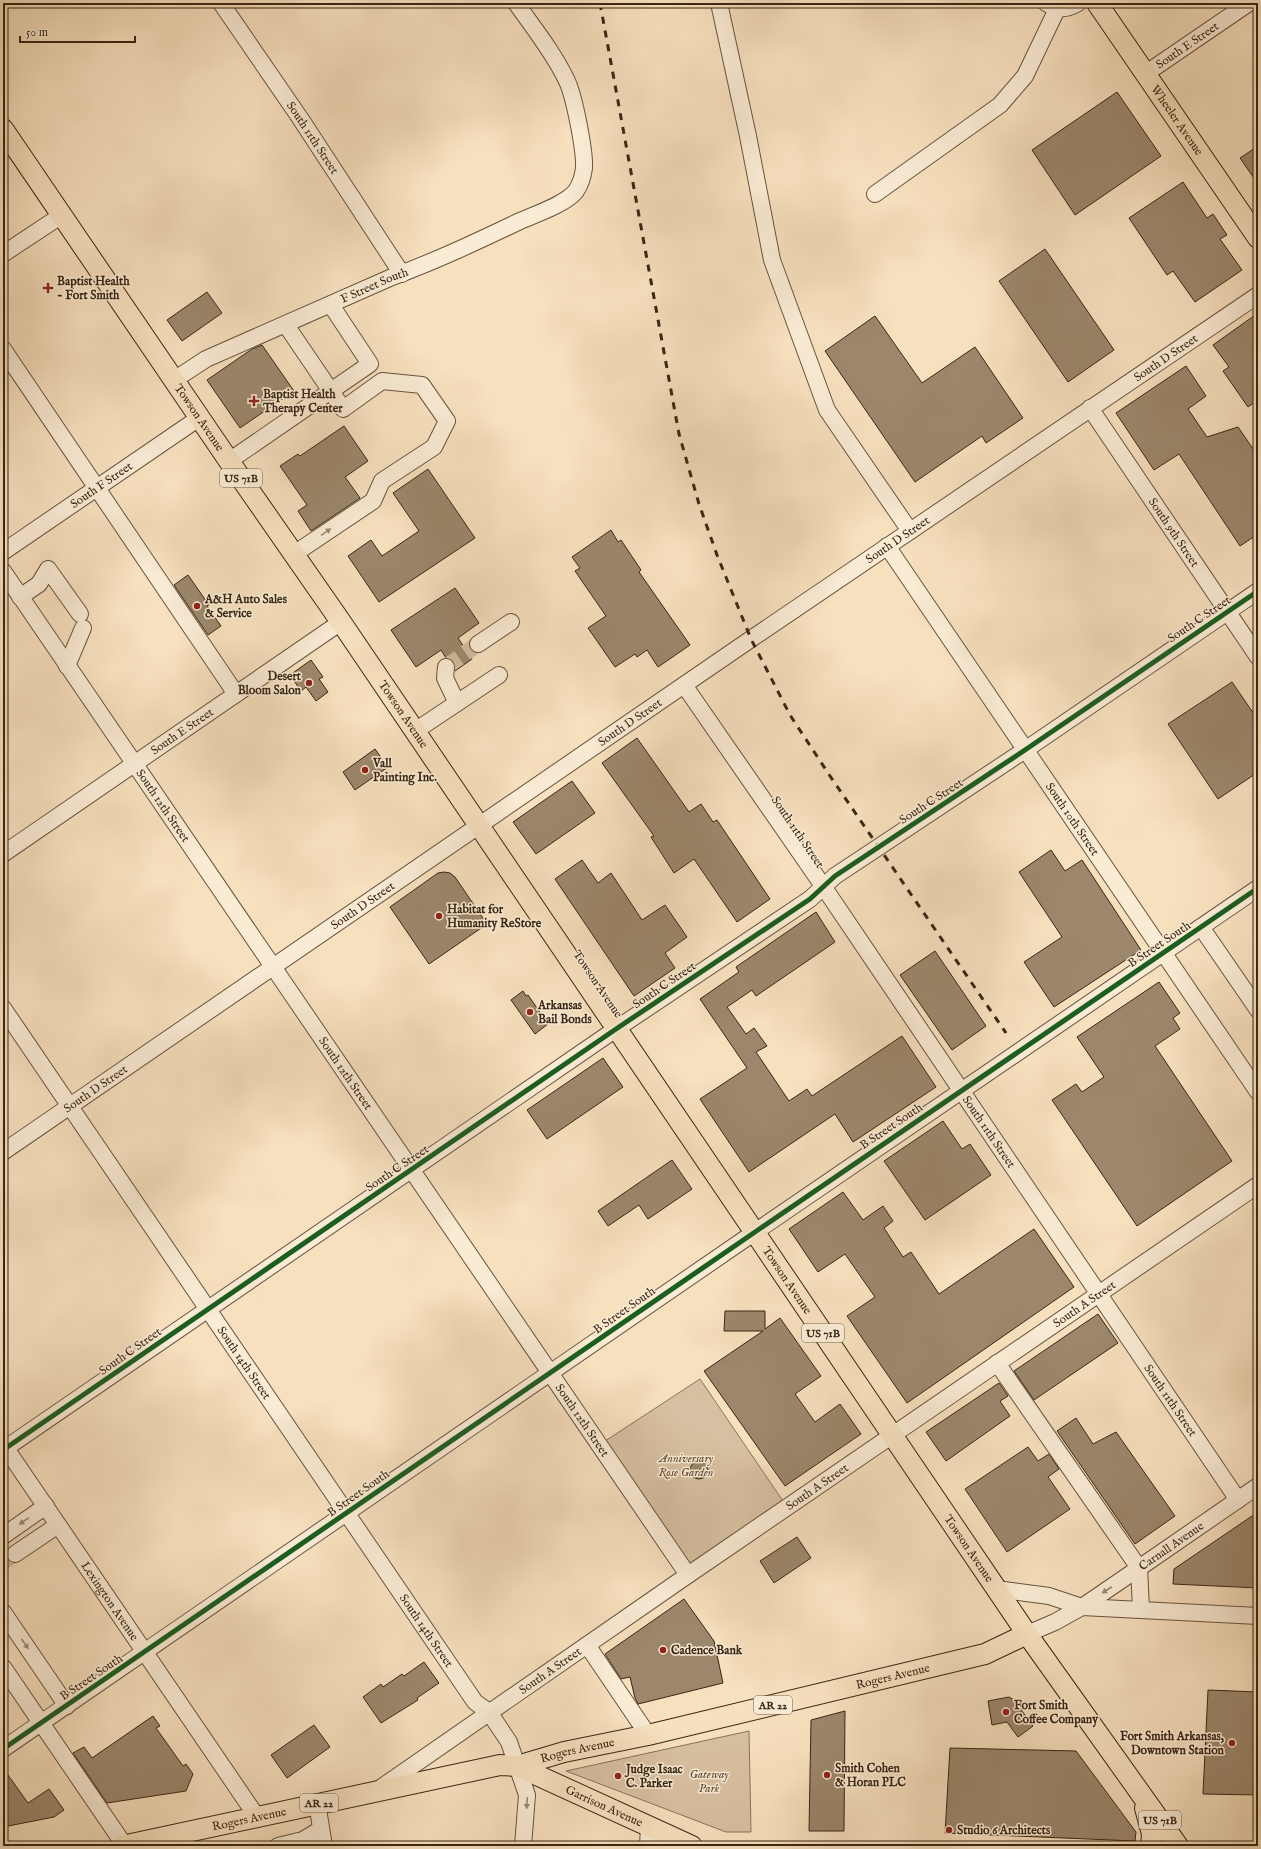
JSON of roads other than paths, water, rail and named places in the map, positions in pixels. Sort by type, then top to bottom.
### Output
[{"type":"main road","name":"Wheeler Avenue","points":[[1097,3],[1258,238]]},
{"type":"main road","name":"Towson Avenue","points":[[3,129],[480,826],[996,1589],[1178,1846]]},
{"type":"main road","name":"Rogers Avenue","points":[[124,1846],[159,1842],[317,1803],[500,1765],[517,1766],[564,1752],[648,1735],[985,1654],[1027,1634]]},
{"type":"main road","name":"Garrison Avenue","points":[[517,1766],[692,1846]]},
{"type":"main road","name":"Towson Avenue","points":[[1141,1794],[1152,1834],[1151,1846]]},
{"type":"street","name":"South 11th Street","points":[[221,3],[300,118],[402,274]]},
{"type":"street","name":"F Street South","points":[[174,380],[206,359],[418,268],[544,211],[565,200],[575,191],[581,181],[584,169],[573,100],[567,80],[516,3]]},
{"type":"street","points":[[719,3],[748,136],[772,260],[827,410],[910,531]]},
{"type":"street","points":[[875,194],[1000,105],[1026,76],[1051,6],[1068,8],[1078,3]]},
{"type":"street","name":"South E Street","points":[[1145,74],[1248,3]]},
{"type":"street","points":[[3,254],[62,215]]},
{"type":"street","name":"South D Street","points":[[3,1152],[887,546],[1258,295]]},
{"type":"street","points":[[229,461],[370,364],[331,305]]},
{"type":"street","points":[[286,324],[343,409],[382,381],[422,385],[446,421],[434,447],[382,481],[373,501],[294,554]]},
{"type":"street","points":[[3,349],[236,694]]},
{"type":"street","name":"South 9th Street","points":[[1090,408],[1258,657]]},
{"type":"street","name":"South F Street","points":[[3,552],[200,418]]},
{"type":"street","name":"South 10th Street","points":[[887,546],[1258,1092]]},
{"type":"street","points":[[20,597],[39,584],[48,570],[81,621],[67,666]]},
{"type":"street","name":"South 12th Street","points":[[3,571],[688,1575]]},
{"type":"street","name":"South C Street","points":[[4,1448],[616,1029],[810,899],[835,876],[1025,750],[1258,591]]},
{"type":"street","name":"South E Street","points":[[3,854],[341,622]]},
{"type":"street","points":[[478,644],[511,622]]},
{"type":"street","points":[[446,667],[445,678],[457,702]]},
{"type":"street","points":[[415,731],[498,675]]},
{"type":"street","name":"South 11th Street","points":[[684,685],[823,886],[960,1091],[1238,1500]]},
{"type":"street","name":"B Street South","points":[[3,1749],[1258,888]]},
{"type":"street","points":[[1201,927],[1258,1010]]},
{"type":"street","name":"South 14th Street","points":[[3,1008],[475,1702],[489,1712],[509,1742],[527,1795],[524,1846]]},
{"type":"street","name":"South A Street","points":[[376,1791],[688,1575],[1258,1185]]},
{"type":"street","points":[[997,1363],[1139,1568],[1082,1607],[1055,1622],[1027,1634]]},
{"type":"street","name":"Lexington Avenue","points":[[4,1448],[46,1506],[257,1817]]},
{"type":"street","name":"Carnall Avenue","points":[[1141,1609],[1139,1568],[1258,1486]]},
{"type":"street","points":[[3,1536],[46,1506]]},
{"type":"street","points":[[15,1554],[58,1525]]},
{"type":"street","points":[[996,1589],[1049,1596],[1082,1607],[1258,1616]]},
{"type":"street","points":[[3,1612],[66,1706]]},
{"type":"street","points":[[587,1645],[648,1735]]},
{"type":"street","points":[[3,1667],[124,1846]]},
{"type":"street","points":[[317,1803],[324,1846]]},
{"type":"street","points":[[648,1846],[649,1826]]},
{"type":"street","points":[[278,1846],[303,1840],[321,1830]]},
{"type":"tunnel","points":[[446,667],[478,644]]},
{"type":"tunnel","points":[[3,1562],[15,1554]]},
{"type":"railway","points":[[600,3],[679,434],[699,504],[717,555],[751,639],[790,715],[1006,1033]]},
{"type":"place","name":"Baptist Health - Fort Smith","points":[[48,288]]},
{"type":"place","name":"Baptist Health Therapy Center","points":[[254,401]]},
{"type":"place","name":"A&H Auto Sales & Service","points":[[197,606]]},
{"type":"place","name":"Desert Bloom Salon","points":[[309,683]]},
{"type":"place","name":"Vall Painting Inc.","points":[[365,770]]},
{"type":"place","name":"Habitat for Humanity ReStore","points":[[439,916]]},
{"type":"place","name":"Arkansas Bail Bonds","points":[[530,1012]]},
{"type":"place","name":"Cadence Bank","points":[[663,1650]]},
{"type":"place","name":"Fort Smith Coffee Company","points":[[1006,1712]]},
{"type":"place","name":"Fort Smith Arkansas, Downtown Station","points":[[1232,1743]]},
{"type":"place","name":"Smith Cohen & Horan PLC","points":[[827,1775]]},
{"type":"place","name":"Judge Isaac C. Parker","points":[[618,1776]]},
{"type":"place","name":"Studio 6 Architects","points":[[949,1830]]},
{"type":"park label","name":"Anniversary Rose Garden","points":[[686,1465]]},
{"type":"park label","name":"Gateway Park","points":[[709,1781]]}]
